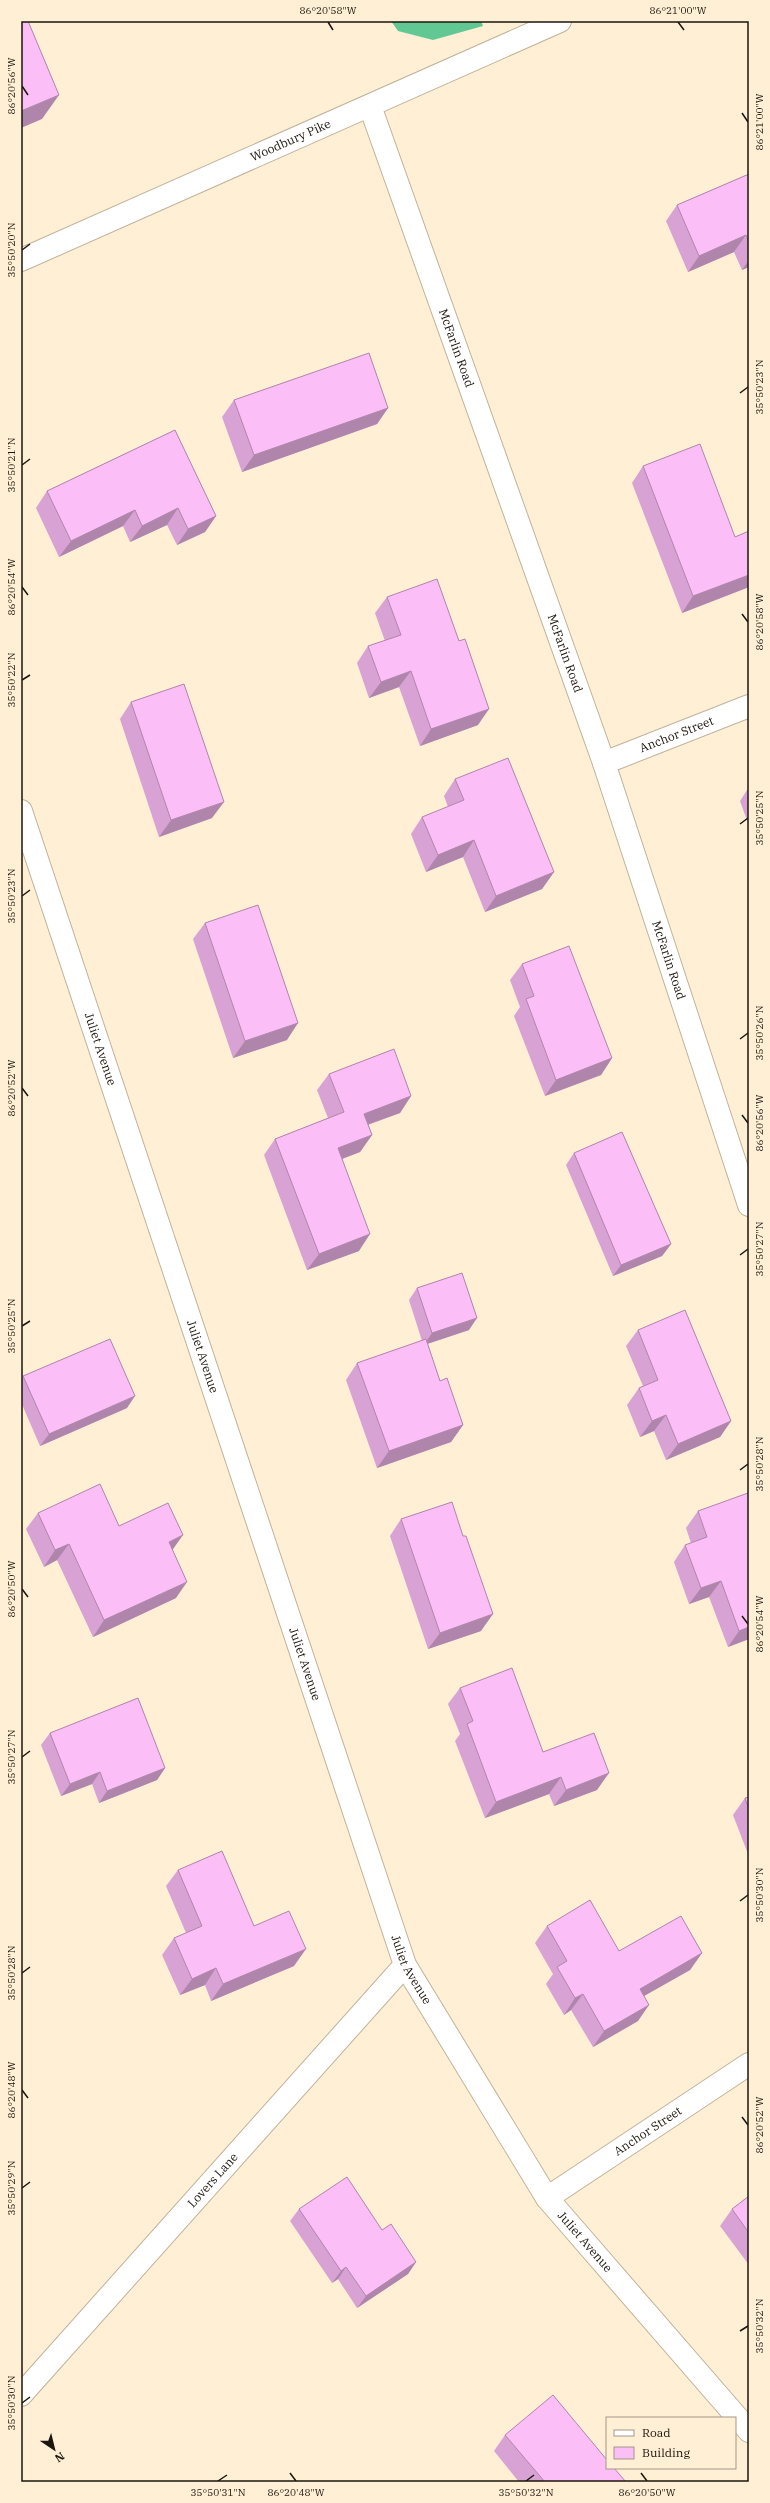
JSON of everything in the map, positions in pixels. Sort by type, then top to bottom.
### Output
[{"type":"street","name":"Woodbury Pike","points":[[21,260],[560,21]]},
{"type":"street","name":"McFarlin Road","points":[[370,106],[604,762],[749,1205]]},
{"type":"street","name":"Anchor Street","points":[[604,762],[749,706]]},
{"type":"street","name":"Juliet Avenue","points":[[21,811],[405,1965],[547,2198],[749,2431]]},
{"type":"street","name":"Lovers Lane","points":[[21,2395],[405,1965]]},
{"type":"street","name":"Anchor Street","points":[[547,2198],[749,2064]]},
{"type":"green space","points":[[391,21],[481,21],[483,26],[433,40],[398,31]]},
{"type":"building","points":[[21,21],[28,21],[59,95],[21,111]]},
{"type":"building","points":[[749,174],[749,242],[746,235],[699,256],[677,205]]},
{"type":"building","points":[[369,353],[388,408],[254,455],[234,400]]},
{"type":"building","points":[[175,430],[216,516],[188,529],[178,508],[142,526],[135,510],[71,541],[47,491]]},
{"type":"building","points":[[700,444],[735,537],[749,531],[749,575],[693,596],[643,466]]},
{"type":"building","points":[[437,579],[459,641],[465,639],[489,709],[431,729],[411,671],[381,682],[368,646],[401,635],[387,597]]},
{"type":"building","points":[[184,684],[224,802],[171,820],[131,702]]},
{"type":"building","points":[[508,758],[554,872],[496,896],[474,840],[438,855],[422,817],[464,800],[455,779]]},
{"type":"building","points":[[258,905],[298,1023],[245,1041],[205,923]]},
{"type":"building","points":[[569,946],[612,1058],[556,1080],[526,999],[534,996],[522,964]]},
{"type":"building","points":[[394,1049],[411,1096],[364,1114],[372,1135],[338,1148],[370,1234],[319,1254],[275,1139],[344,1112],[329,1074]]},
{"type":"building","points":[[622,1132],[671,1244],[621,1265],[574,1153]]},
{"type":"building","points":[[462,1273],[477,1318],[432,1333],[417,1288]]},
{"type":"building","points":[[685,1310],[731,1421],[678,1444],[666,1415],[652,1421],[639,1388],[658,1380],[638,1330]]},
{"type":"building","points":[[110,1339],[135,1396],[49,1434],[23,1376]]},
{"type":"building","points":[[426,1339],[440,1381],[447,1378],[463,1425],[389,1451],[357,1363]]},
{"type":"building","points":[[100,1484],[119,1526],[168,1503],[183,1535],[169,1542],[187,1582],[104,1620],[69,1544],[55,1550],[38,1513]]},
{"type":"building","points":[[748,1493],[749,1627],[739,1631],[721,1581],[701,1588],[685,1545],[707,1537],[698,1511]]},
{"type":"building","points":[[452,1502],[463,1536],[466,1536],[493,1614],[440,1633],[401,1519]]},
{"type":"building","points":[[512,1668],[543,1752],[594,1733],[609,1773],[566,1790],[561,1777],[496,1802],[467,1724],[473,1721],[460,1688]]},
{"type":"building","points":[[138,1698],[165,1768],[107,1791],[100,1772],[70,1784],[50,1733]]},
{"type":"building","points":[[749,1797],[749,1810],[745,1798]]},
{"type":"building","points":[[222,1851],[254,1926],[289,1911],[306,1949],[223,1984],[216,1968],[192,1979],[174,1938],[202,1926],[178,1870]]},
{"type":"building","points":[[590,1900],[619,1951],[681,1916],[702,1953],[640,1989],[649,2005],[604,2031],[583,1994],[575,1998],[557,1967],[567,1961],[547,1926]]},
{"type":"building","points":[[347,2177],[382,2230],[391,2224],[416,2262],[366,2296],[346,2267],[341,2271],[299,2209]]},
{"type":"building","points":[[749,2196],[749,2233],[732,2209]]},
{"type":"building","points":[[553,2395],[606,2459],[606,2469],[615,2469],[626,2482],[545,2482],[505,2435]]}]
